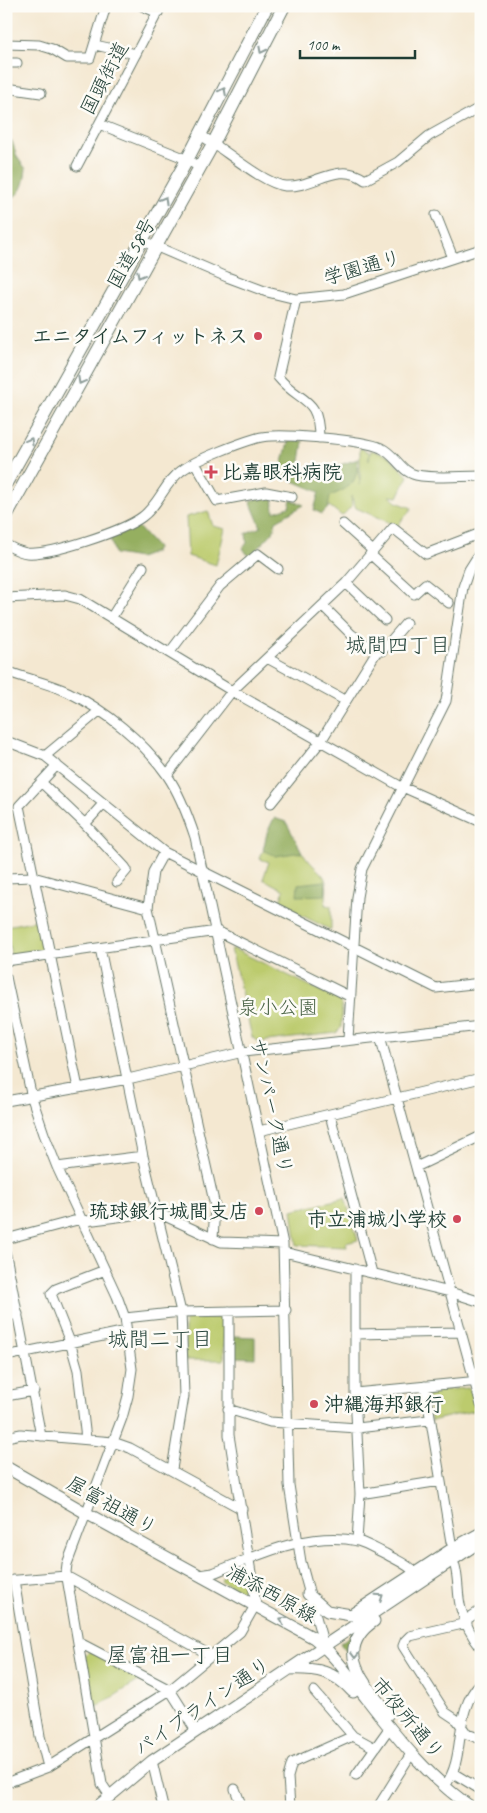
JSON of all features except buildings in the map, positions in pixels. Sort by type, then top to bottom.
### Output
[{"type":"highway","name":"国道58号","points":[[6,483],[187,160],[267,6]]},
{"type":"highway","name":"国道58号","points":[[6,516],[214,142],[284,6]]},
{"type":"main road","name":"屋富祖通り","points":[[6,1467],[86,1514],[200,1575]]},
{"type":"main road","points":[[308,1594],[327,1611],[351,1616],[455,1546],[481,1533]]},
{"type":"main road","name":"パイプライン通り","points":[[97,1807],[152,1761],[481,1541]]},
{"type":"main road","points":[[393,1731],[390,1716],[356,1668],[354,1656],[356,1644],[368,1626],[481,1548]]},
{"type":"main road","name":"浦添西原線","points":[[200,1575],[307,1633],[324,1646]]},
{"type":"main road","name":"市役所通り","points":[[324,1646],[411,1754],[471,1807]]},
{"type":"main road","points":[[289,1669],[312,1669],[328,1672],[342,1680],[359,1699],[372,1706]]},
{"type":"street","points":[[6,44],[39,45],[52,49],[67,58],[90,58],[96,44],[106,6]]},
{"type":"street","points":[[142,6],[160,10]]},
{"type":"street","name":"国頭街道","points":[[77,166],[160,10]]},
{"type":"street","points":[[96,44],[136,54]]},
{"type":"street","points":[[6,63],[17,64]]},
{"type":"street","points":[[6,88],[41,93]]},
{"type":"street","points":[[200,135],[214,142],[271,182],[283,186],[296,186],[336,172],[350,172],[365,180],[398,162],[429,136],[481,107]]},
{"type":"street","points":[[99,124],[200,167]]},
{"type":"street","points":[[436,215],[453,258]]},
{"type":"street","name":"学園通り","points":[[141,240],[267,292],[296,299],[344,294],[481,248]]},
{"type":"street","points":[[296,299],[278,377],[310,403],[317,412],[319,438]]},
{"type":"street","points":[[91,331],[105,338]]},
{"type":"street","points":[[6,545],[17,551],[39,552],[74,545],[129,524],[142,517],[152,508],[168,484],[180,472],[195,463],[260,437],[319,438],[380,447],[389,452],[404,468],[416,475],[481,476]]},
{"type":"street","points":[[195,463],[217,501],[266,492],[292,497]]},
{"type":"street","points":[[343,524],[414,594],[425,584],[449,603]]},
{"type":"street","points":[[167,775],[232,691],[323,606],[393,528],[426,554],[481,533]]},
{"type":"street","points":[[348,1039],[357,897],[362,869],[446,701],[463,587],[469,570],[481,551]]},
{"type":"street","points":[[170,652],[220,586],[258,554],[278,570]]},
{"type":"street","points":[[111,618],[144,567]]},
{"type":"street","points":[[346,582],[385,620]]},
{"type":"street","points":[[6,598],[65,595],[80,599],[232,691],[403,787],[481,822]]},
{"type":"street","points":[[323,606],[351,634],[377,651],[382,651],[406,623]]},
{"type":"street","points":[[271,802],[321,741],[377,651]]},
{"type":"street","points":[[267,658],[346,701]]},
{"type":"street","name":"サンパーク通り","points":[[6,671],[68,692],[99,711],[136,740],[167,775],[184,805],[195,838],[204,872],[284,1248],[289,1485],[297,1543],[308,1594],[324,1646]]},
{"type":"street","points":[[46,756],[99,711]]},
{"type":"street","points":[[6,741],[46,756],[164,852],[436,988],[481,984]]},
{"type":"street","points":[[58,765],[42,784],[19,806],[78,1088]]},
{"type":"street","points":[[42,784],[85,824],[127,870],[117,882]]},
{"type":"street","points":[[85,824],[103,804]]},
{"type":"street","points":[[164,852],[153,872],[148,908],[215,1206],[212,1239]]},
{"type":"street","points":[[6,878],[33,877],[148,908]]},
{"type":"street","points":[[6,961],[216,931],[351,997]]},
{"type":"street","points":[[100,948],[143,1156],[181,1312],[184,1396],[172,1469]]},
{"type":"street","points":[[6,977],[32,1098],[57,1167],[125,1318],[132,1369],[130,1386],[114,1442],[67,1564],[66,1576],[102,1784],[110,1796]]},
{"type":"street","points":[[6,1101],[32,1098],[128,1079],[243,1052],[348,1039],[481,1026]]},
{"type":"street","points":[[380,1036],[460,1332],[478,1382],[481,1405]]},
{"type":"street","points":[[259,1131],[397,1100],[481,1078]]},
{"type":"street","points":[[330,1115],[372,1273]]},
{"type":"street","points":[[416,1167],[481,1136]]},
{"type":"street","points":[[57,1167],[143,1156]]},
{"type":"street","points":[[6,1239],[81,1219],[86,1221],[156,1212],[212,1239],[230,1243],[284,1248],[481,1302]]},
{"type":"street","points":[[6,1255],[8,1278],[26,1352],[41,1436]]},
{"type":"street","points":[[355,1269],[355,1393],[360,1494],[357,1541]]},
{"type":"street","points":[[86,1439],[78,1370],[70,1342],[52,1302],[52,1291],[105,1270]]},
{"type":"street","points":[[125,1318],[181,1312],[286,1310]]},
{"type":"street","points":[[6,1783],[48,1767],[170,1690],[240,1632],[256,1604],[230,1435],[228,1409],[229,1311]]},
{"type":"street","points":[[6,1316],[18,1314]]},
{"type":"street","points":[[6,1356],[127,1330]]},
{"type":"street","points":[[355,1334],[460,1332]]},
{"type":"street","points":[[355,1393],[478,1382]]},
{"type":"street","points":[[425,1386],[440,1481],[452,1542],[455,1546]]},
{"type":"street","points":[[6,1396],[34,1391]]},
{"type":"street","points":[[228,1409],[263,1420],[287,1424],[357,1428],[429,1420]]},
{"type":"street","points":[[6,1437],[21,1434],[114,1442],[172,1469],[242,1509]]},
{"type":"street","points":[[360,1494],[440,1481]]},
{"type":"street","points":[[200,1575],[212,1573],[297,1543],[331,1540],[357,1541],[402,1563],[415,1573]]},
{"type":"street","points":[[454,1566],[458,1576],[461,1609],[481,1648]]},
{"type":"street","points":[[48,1767],[40,1736],[10,1581],[66,1576],[212,1656]]},
{"type":"street","points":[[481,1610],[466,1621],[410,1636],[403,1646],[445,1712],[467,1734],[481,1739]]},
{"type":"street","points":[[78,1642],[170,1690],[196,1731]]},
{"type":"street","points":[[445,1786],[453,1773],[461,1726],[470,1694],[481,1682]]},
{"type":"street","points":[[314,1691],[352,1736],[375,1748]]},
{"type":"street","points":[[356,1775],[375,1748],[393,1731]]},
{"type":"street","points":[[290,1807],[288,1778],[292,1763],[352,1736]]},
{"type":"street","points":[[378,1807],[411,1754]]},
{"type":"street","points":[[152,1761],[163,1807]]},
{"type":"street","points":[[453,1773],[481,1790]]},
{"type":"street","points":[[236,1789],[242,1807]]},
{"type":"green space","points":[[6,137],[12,141],[17,157],[26,169],[21,189],[16,196],[6,200]]},
{"type":"green space","points":[[289,440],[303,441],[299,468],[304,474],[325,480],[334,467],[358,459],[355,479],[344,490],[330,496],[328,508],[322,514],[314,510],[319,492],[279,475]]},
{"type":"green space","points":[[360,448],[369,452],[369,461],[371,450],[390,457],[408,476],[398,497],[390,496],[396,502],[412,508],[397,526],[356,508],[351,496],[352,506],[342,516],[328,505],[327,493],[348,469],[358,468],[360,485]]},
{"type":"green space","points":[[267,495],[273,496],[274,512],[289,507],[291,500],[304,505],[276,521],[273,532],[252,555],[247,554],[243,548],[247,543],[246,533],[261,527],[250,501]]},
{"type":"green space","points":[[208,511],[213,526],[225,529],[216,565],[188,556],[186,517]]},
{"type":"green space","points":[[137,526],[157,548],[155,552],[139,558],[115,554],[110,538]]},
{"type":"green space","points":[[274,818],[286,822],[302,852],[275,856],[263,850],[267,833]]},
{"type":"green space","points":[[266,850],[303,853],[323,875],[326,885],[325,905],[331,906],[331,930],[279,904],[284,890],[263,879],[269,862],[260,859],[262,852]]},
{"type":"green space","points":[[326,881],[325,895],[297,896],[298,884]]},
{"type":"green space","points":[[38,920],[44,950],[11,956],[6,926]]},
{"type":"green space","name":"泉小公園","points":[[231,949],[339,1000],[342,1006],[341,1028],[336,1033],[258,1042],[252,1037]]},
{"type":"green space","points":[[345,1198],[358,1240],[346,1243],[347,1247],[297,1245],[292,1210]]},
{"type":"green space","points":[[224,1317],[224,1360],[185,1360],[185,1318]]},
{"type":"green space","points":[[234,1336],[255,1337],[255,1358],[234,1357]]},
{"type":"green space","points":[[467,1388],[472,1390],[477,1410],[431,1421],[428,1395],[431,1391]]},
{"type":"green space","points":[[247,1568],[251,1592],[247,1594],[221,1581],[222,1577]]},
{"type":"green space","points":[[358,1630],[350,1658],[340,1643]]},
{"type":"green space","points":[[90,1651],[142,1679],[93,1709],[85,1655]]},
{"type":"place","name":"エニタイムフィットネス","points":[[258,336]]},
{"type":"place","name":"比嘉眼科病院","points":[[211,472]]},
{"type":"place","name":"琉球銀行城間支店","points":[[259,1211]]},
{"type":"place","name":"市立浦城小学校","points":[[457,1219]]},
{"type":"place","name":"沖縄海邦銀行","points":[[314,1404]]},
{"type":"district","name":"城間四丁目","points":[[398,645]]},
{"type":"district","name":"城間二丁目","points":[[160,1339]]},
{"type":"district","name":"屋富祖一丁目","points":[[170,1655]]}]
